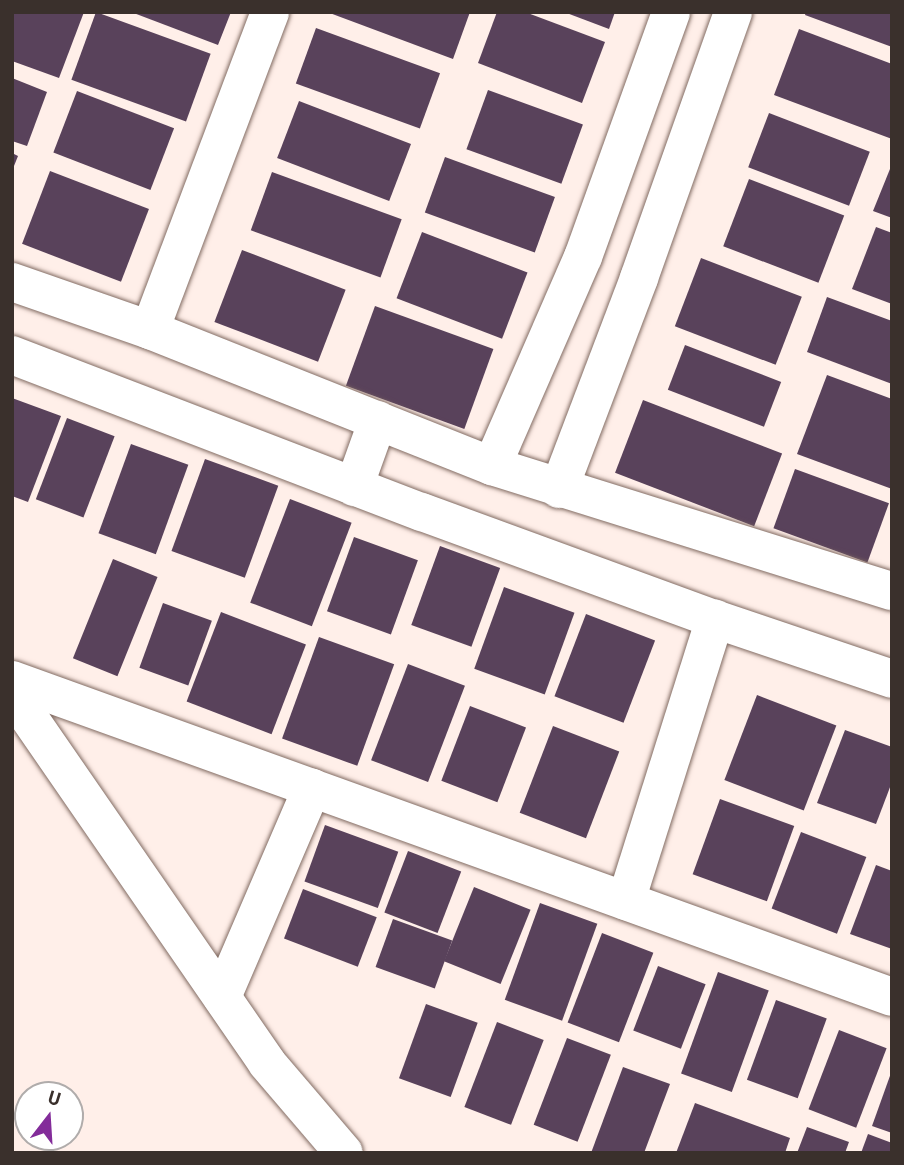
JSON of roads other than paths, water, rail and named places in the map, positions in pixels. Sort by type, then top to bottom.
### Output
[{"type":"street","points":[[150,330],[270,12]]},
{"type":"street","points":[[492,466],[583,257],[671,12]]},
{"type":"street","points":[[559,489],[639,278],[733,12]]},
{"type":"street","points":[[632,121],[687,142]]},
{"type":"street","points":[[583,257],[639,278]]},
{"type":"street","points":[[12,282],[150,330],[492,466],[559,489],[892,590]]},
{"type":"street","points":[[12,355],[354,487],[715,619],[891,675]]},
{"type":"street","points":[[354,487],[378,420]]},
{"type":"street","points":[[626,901],[715,619]]},
{"type":"street","points":[[12,680],[892,998]]},
{"type":"street","points":[[12,693],[267,1063],[344,1153]]},
{"type":"street","points":[[222,997],[312,788]]}]
